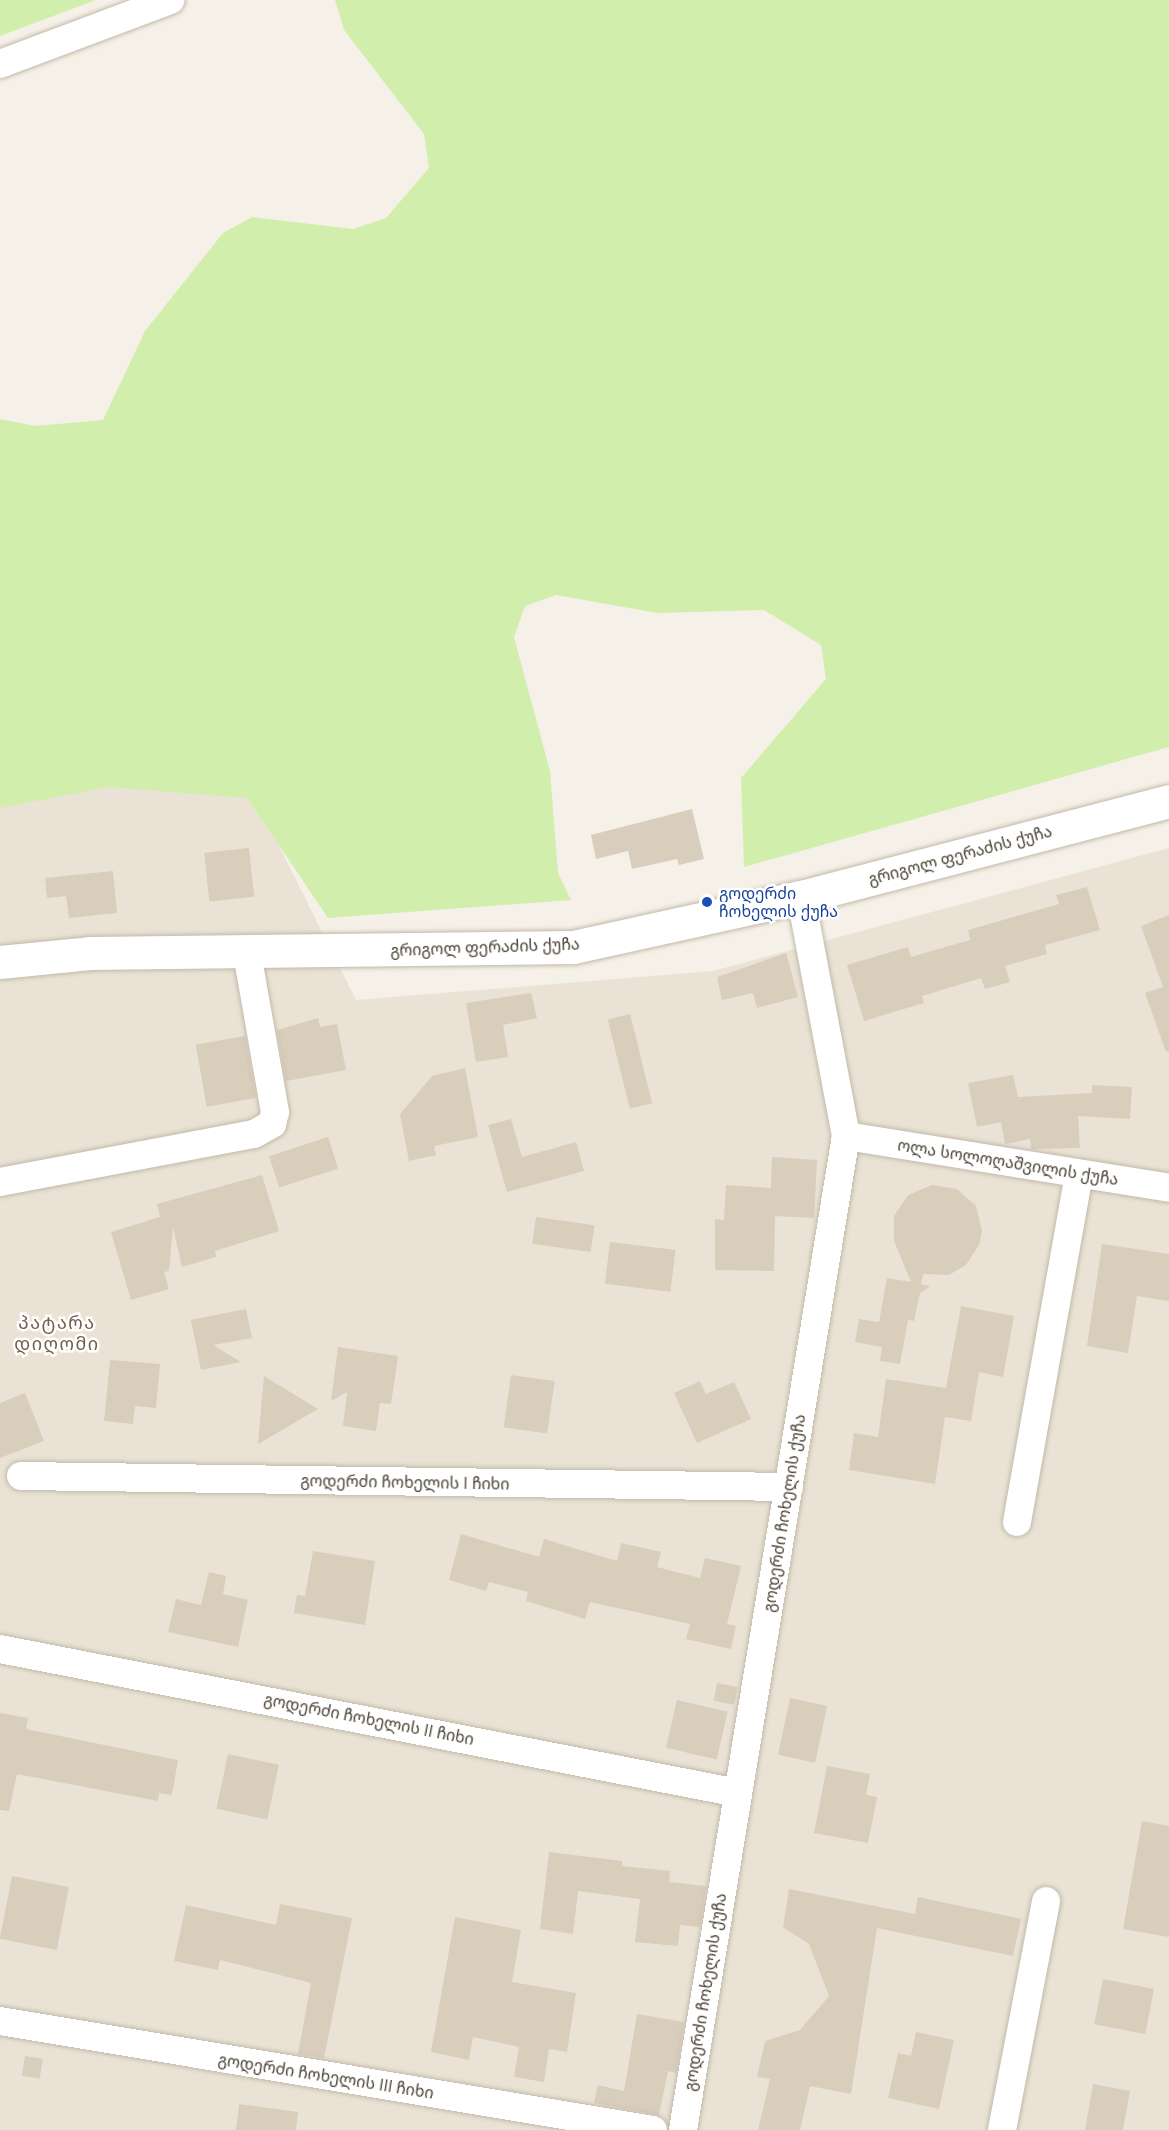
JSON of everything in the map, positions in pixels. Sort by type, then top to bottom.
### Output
[{"type":"street","points":[[0,64],[170,0]]},
{"type":"street","name":"გრიგოლ ფერაძის ქუჩა","points":[[0,962],[90,953],[248,954],[573,947],[801,897],[1169,801]]},
{"type":"street","name":"გოდერძი ჩოხელის ქუჩა","points":[[683,2130],[846,1136],[801,897]]},
{"type":"street","points":[[0,1182],[254,1134],[272,1124],[275,1112],[248,954]]},
{"type":"street","name":"ოლა სოლოღაშვილის ქუჩა","points":[[846,1136],[1169,1188]]},
{"type":"street","points":[[1017,1522],[1079,1174]]},
{"type":"street","name":"გოდერძი ჩოხელის I ჩიხი","points":[[21,1476],[789,1487]]},
{"type":"street","name":"გოდერძი ჩოხელის II ჩიხი","points":[[0,1649],[738,1793]]},
{"type":"street","points":[[1002,2130],[1046,1901]]},
{"type":"street","name":"გოდერძი ჩოხელის III ჩიხი","points":[[0,2021],[653,2130]]},
{"type":"shaded area","points":[[183,653],[356,1000],[713,971],[1169,848],[1169,2130],[0,2130],[0,703]]},
{"type":"green space","points":[[0,0],[96,0],[0,36]]},
{"type":"green space","points":[[335,0],[1169,0],[1169,747],[744,867],[741,778],[826,679],[821,645],[764,610],[657,613],[556,595],[525,606],[514,637],[550,771],[558,873],[571,900],[328,918],[247,798],[108,787],[0,808],[0,419],[35,426],[103,420],[145,331],[223,233],[252,217],[353,229],[386,218],[429,168],[424,134],[344,30]]},
{"type":"building","points":[[692,809],[704,859],[679,865],[677,859],[632,869],[628,851],[596,859],[591,835]]},
{"type":"building","points":[[249,848],[254,897],[209,901],[204,853]]},
{"type":"building","points":[[113,871],[117,913],[69,918],[66,896],[47,898],[45,878]]},
{"type":"building","points":[[1087,887],[1100,930],[1045,945],[1047,954],[1005,966],[1010,982],[985,989],[981,978],[922,996],[924,1003],[864,1021],[847,965],[908,947],[911,957],[970,940],[968,930],[1059,904],[1056,895]]},
{"type":"building","points":[[1169,915],[1169,1051],[1166,1052],[1145,993],[1163,987],[1141,926]]},
{"type":"building","points":[[786,953],[798,997],[757,1008],[753,993],[722,1000],[717,977]]},
{"type":"building","points":[[531,993],[537,1018],[503,1025],[508,1057],[476,1062],[466,1003]]},
{"type":"building","points":[[630,1014],[652,1103],[630,1109],[608,1020]]},
{"type":"building","points":[[318,1018],[320,1027],[337,1024],[346,1070],[286,1081],[277,1030]]},
{"type":"building","points":[[245,1036],[256,1098],[207,1107],[196,1045]]},
{"type":"building","points":[[465,1068],[478,1137],[434,1146],[436,1155],[409,1161],[400,1114],[432,1076]]},
{"type":"building","points":[[1013,1075],[1018,1097],[1092,1093],[1092,1085],[1132,1087],[1130,1119],[1078,1116],[1080,1148],[1031,1149],[1030,1139],[1005,1144],[1001,1122],[977,1127],[968,1083]]},
{"type":"building","points":[[511,1119],[522,1157],[576,1142],[584,1171],[507,1192],[488,1125]]},
{"type":"building","points":[[328,1137],[338,1168],[279,1188],[269,1156]]},
{"type":"building","points":[[772,1157],[817,1160],[814,1218],[775,1216],[774,1271],[715,1270],[715,1219],[724,1220],[726,1185],[771,1188]]},
{"type":"building","points":[[262,1175],[279,1231],[215,1251],[216,1257],[182,1267],[173,1227],[169,1271],[164,1272],[169,1289],[131,1300],[111,1232],[160,1217],[157,1204]]},
{"type":"building","points":[[932,1185],[957,1189],[976,1206],[982,1230],[980,1243],[966,1265],[949,1275],[923,1274],[921,1284],[930,1286],[920,1293],[914,1321],[908,1320],[900,1364],[880,1361],[882,1347],[855,1342],[859,1319],[879,1322],[887,1278],[911,1282],[894,1241],[894,1216],[908,1195]]},
{"type":"building","points":[[536,1217],[594,1225],[591,1252],[532,1244]]},
{"type":"building","points":[[610,1242],[676,1250],[670,1292],[605,1284]]},
{"type":"building","points":[[1102,1244],[1169,1254],[1169,1301],[1137,1296],[1128,1353],[1087,1346]]},
{"type":"building","points":[[961,1306],[1014,1316],[1003,1377],[979,1372],[971,1421],[945,1417],[935,1484],[849,1470],[854,1433],[878,1437],[886,1379],[946,1388]]},
{"type":"building","points":[[246,1309],[252,1338],[213,1345],[241,1362],[201,1370],[191,1320]]},
{"type":"building","points":[[338,1347],[398,1356],[391,1404],[380,1403],[376,1431],[343,1426],[347,1392],[331,1401]]},
{"type":"building","points":[[110,1360],[160,1364],[156,1408],[135,1406],[133,1424],[104,1421]]},
{"type":"building","points":[[511,1375],[555,1381],[547,1434],[504,1427]]},
{"type":"building","points":[[264,1376],[318,1409],[258,1444]]},
{"type":"building","points":[[700,1381],[706,1394],[734,1382],[751,1419],[697,1443],[674,1393]]},
{"type":"building","points":[[25,1393],[44,1441],[0,1458],[0,1403]]},
{"type":"building","points":[[461,1534],[539,1557],[544,1539],[617,1561],[621,1543],[661,1552],[657,1567],[700,1578],[705,1558],[741,1566],[727,1624],[736,1626],[731,1649],[686,1639],[690,1624],[590,1602],[585,1619],[526,1601],[528,1592],[489,1582],[486,1591],[449,1580]]},
{"type":"building","points":[[313,1551],[375,1561],[365,1625],[294,1613],[297,1595],[305,1596]]},
{"type":"building","points":[[209,1572],[226,1576],[223,1594],[248,1600],[238,1647],[168,1632],[176,1599],[201,1605]]},
{"type":"building","points":[[717,1683],[738,1687],[734,1705],[714,1701]]},
{"type":"building","points":[[790,1698],[827,1706],[815,1763],[778,1755]]},
{"type":"building","points":[[677,1700],[728,1712],[717,1759],[666,1748]]},
{"type":"building","points":[[0,1713],[28,1718],[26,1729],[178,1760],[172,1795],[159,1793],[158,1801],[17,1774],[9,1811],[0,1810]]},
{"type":"building","points":[[228,1754],[279,1765],[267,1820],[216,1809]]},
{"type":"building","points":[[827,1766],[870,1774],[866,1795],[877,1797],[868,1843],[814,1833]]},
{"type":"building","points":[[1142,1821],[1169,1826],[1169,1937],[1123,1929]]},
{"type":"building","points":[[549,1852],[622,1861],[622,1866],[670,1871],[669,1882],[706,1886],[700,1927],[680,1925],[678,1946],[635,1942],[640,1899],[578,1891],[573,1934],[540,1929]]},
{"type":"building","points":[[12,1876],[69,1887],[57,1950],[0,1939]]},
{"type":"building","points":[[789,1889],[915,1914],[918,1897],[1021,1919],[1013,1956],[877,1928],[851,2094],[810,2086],[800,2130],[758,2130],[770,2079],[757,2077],[765,2041],[800,2030],[829,1996],[809,1944],[783,1927]]},
{"type":"building","points":[[280,1904],[352,1918],[324,2058],[298,2054],[311,1983],[220,1960],[218,1970],[174,1961],[186,1905],[276,1925]]},
{"type":"building","points":[[455,1917],[521,1930],[512,1982],[576,1993],[567,2052],[549,2049],[544,2082],[514,2077],[519,2047],[473,2037],[469,2060],[431,2052]]},
{"type":"building","points":[[1103,1979],[1154,1989],[1145,2034],[1094,2024]]},
{"type":"building","points":[[637,2014],[684,2022],[676,2073],[668,2071],[659,2115],[594,2103],[598,2085],[624,2091]]},
{"type":"building","points":[[916,2032],[954,2040],[939,2109],[888,2098],[898,2053],[911,2056]]},
{"type":"building","points":[[25,2056],[43,2059],[40,2079],[22,2076]]},
{"type":"building","points":[[1093,2084],[1130,2091],[1123,2130],[1085,2130]]},
{"type":"building","points":[[239,2104],[298,2112],[296,2130],[236,2130]]},
{"type":"place","name":"გოდერძი ჩოხელის ქუჩა","points":[[707,902]]},
{"type":"district","name":"პატარა დიღომი","points":[[57,1333]]}]
